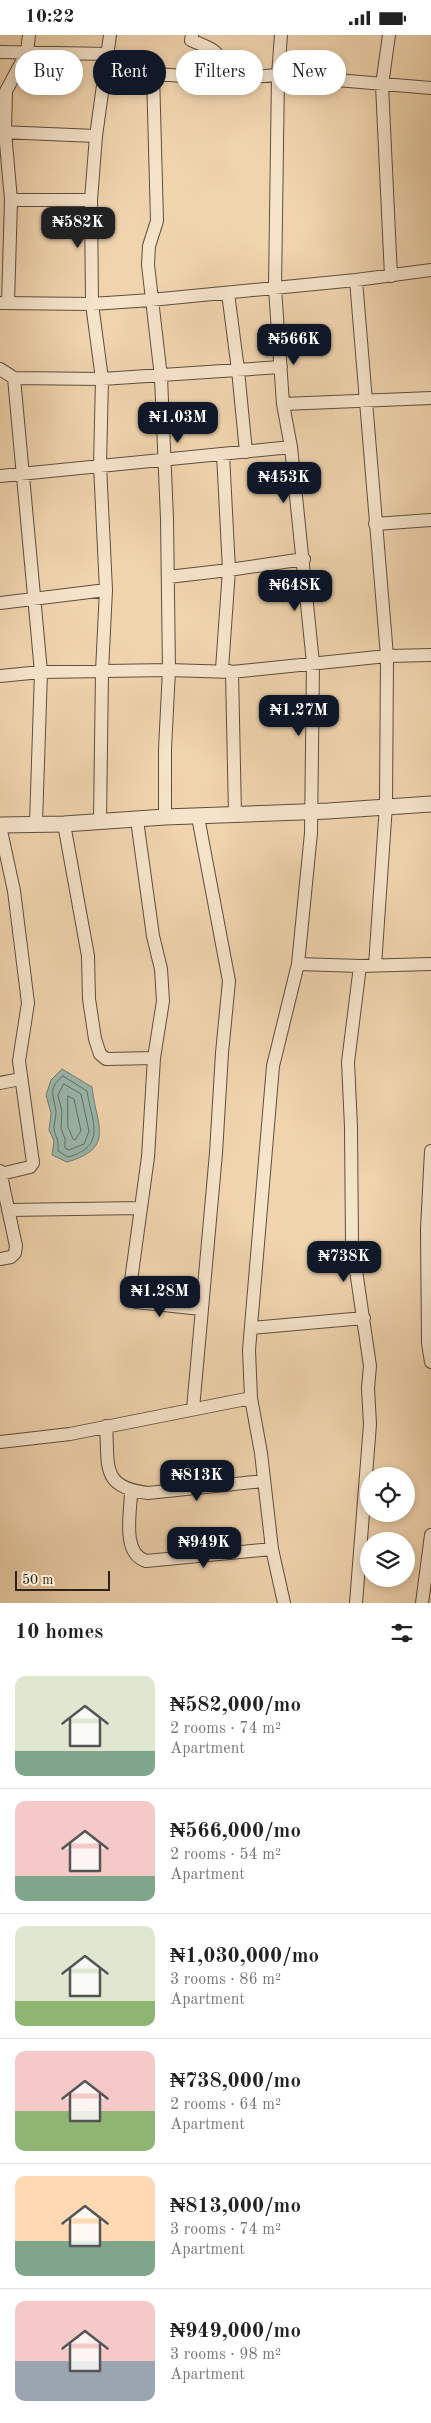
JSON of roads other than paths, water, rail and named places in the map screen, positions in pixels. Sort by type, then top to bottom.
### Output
[{"type":"street","points":[[27,50],[28,35]]},
{"type":"street","points":[[109,50],[110,35]]},
{"type":"street","points":[[192,35],[192,40],[213,50]]},
{"type":"street","points":[[280,50],[281,35]]},
{"type":"street","points":[[389,35],[382,85],[391,275]]},
{"type":"street","points":[[0,52],[15,52]]},
{"type":"street","points":[[15,72],[3,91],[3,132],[11,200],[4,303],[92,304],[150,300],[356,280],[431,270]]},
{"type":"street","points":[[346,82],[431,88]]},
{"type":"street","points":[[100,821],[102,671],[106,590],[100,465],[102,379],[92,304],[91,200],[102,95]]},
{"type":"street","points":[[154,95],[157,221],[149,256],[150,300],[161,377],[168,577],[169,670],[165,749],[165,817]]},
{"type":"street","points":[[278,95],[275,288],[283,404],[291,447],[304,559],[313,663],[311,812],[298,964],[273,1066],[249,1349],[252,1398],[261,1453],[272,1549],[284,1603]]},
{"type":"street","points":[[3,132],[96,136]]},
{"type":"street","points":[[11,200],[91,200]]},
{"type":"street","points":[[356,280],[387,656],[386,805],[375,965]]},
{"type":"street","points":[[228,293],[246,453]]},
{"type":"street","points":[[0,369],[14,378],[102,379],[161,377],[281,367]]},
{"type":"street","points":[[14,378],[40,672],[36,823]]},
{"type":"street","points":[[283,404],[431,398]]},
{"type":"street","points":[[0,475],[164,458],[246,453],[291,447]]},
{"type":"street","points":[[223,455],[229,570],[222,669],[232,672]]},
{"type":"street","points":[[375,524],[431,520]]},
{"type":"street","points":[[168,577],[304,559]]},
{"type":"street","points":[[0,603],[106,590]]},
{"type":"street","points":[[0,676],[40,672],[169,670],[232,672],[387,656],[431,655]]},
{"type":"street","points":[[232,672],[235,815]]},
{"type":"street","points":[[0,1259],[11,1257],[15,1253],[16,1246],[0,1172],[30,1167],[33,1163],[19,1061],[28,1003],[14,891],[0,825],[64,824],[165,817],[311,812],[386,805],[431,804]]},
{"type":"street","points":[[193,1409],[229,981],[198,817]]},
{"type":"street","points":[[137,820],[153,936],[161,969],[162,1001],[154,1058],[148,1157],[129,1295],[136,1302],[201,1309]]},
{"type":"street","points":[[64,824],[88,956],[89,999],[95,1039],[100,1054],[106,1059],[154,1058]]},
{"type":"street","points":[[298,964],[360,966],[431,964]]},
{"type":"street","points":[[356,1603],[370,1424],[368,1388],[370,1366],[352,1243],[351,1127],[348,1062],[360,966]]},
{"type":"street","points":[[0,1083],[20,1079]]},
{"type":"street","points":[[431,1151],[428,1343],[431,1362]]},
{"type":"street","points":[[8,1210],[141,1208]]},
{"type":"street","points":[[251,1327],[364,1318]]},
{"type":"street","points":[[0,1442],[70,1434],[252,1398]]},
{"type":"street","points":[[106,1427],[109,1475],[117,1484],[131,1491],[148,1493],[263,1481]]},
{"type":"street","points":[[131,1491],[130,1541],[134,1554],[139,1559],[146,1561],[272,1549]]},
{"type":"street","points":[[422,1603],[431,1535]]},
{"type":"water","points":[[62,1069],[92,1087],[99,1124],[97,1142],[92,1150],[67,1162],[52,1155],[54,1141],[49,1130],[51,1113],[46,1095],[51,1080]]}]
